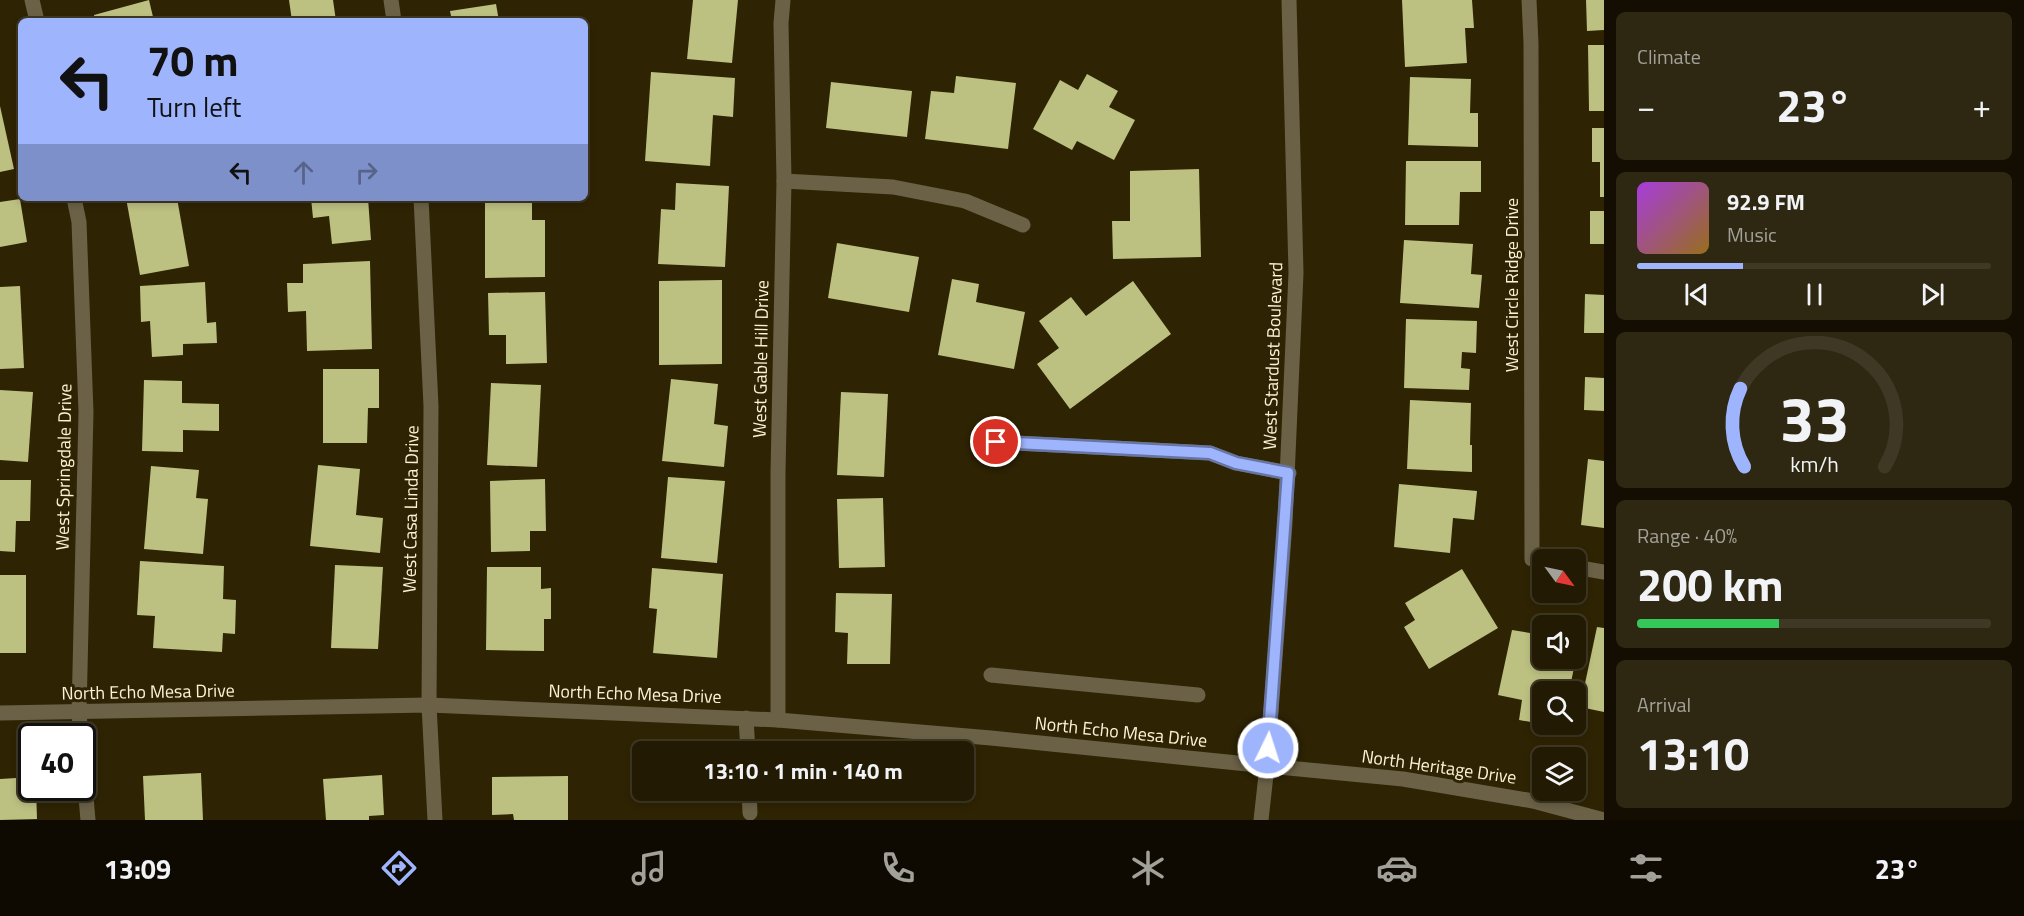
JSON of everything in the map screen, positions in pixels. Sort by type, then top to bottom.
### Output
[{"type":"street","points":[[32,0],[36,18]]},
{"type":"street","points":[[391,0],[394,18]]},
{"type":"street","name":"West Gable Hill Drive","points":[[778,720],[778,485],[784,181],[781,23],[783,0]]},
{"type":"street","name":"West Stardust Boulevard","points":[[1261,820],[1288,473],[1296,273],[1288,0]]},
{"type":"street","name":"West Circle Ridge Drive","points":[[1529,0],[1532,560]]},
{"type":"street","points":[[784,181],[893,187],[965,201],[1023,225]]},
{"type":"street","name":"West Springdale Drive","points":[[75,201],[79,222],[86,412],[80,723]]},
{"type":"street","name":"West Casa Linda Drive","points":[[421,201],[432,406],[429,705],[435,820]]},
{"type":"street","points":[[996,442],[1210,453],[1236,463],[1288,473]]},
{"type":"street","points":[[1586,569],[1604,572]]},
{"type":"street","points":[[991,675],[1198,695]]},
{"type":"street","name":"North Echo Mesa Drive","points":[[0,713],[429,705],[746,718],[991,738],[1267,766]]},
{"type":"street","points":[[746,718],[747,741]]},
{"type":"street","name":"North Heritage Drive","points":[[1267,766],[1403,779],[1533,801],[1604,819]]},
{"type":"street","points":[[86,801],[88,820]]},
{"type":"street","points":[[749,801],[750,813]]},
{"type":"building","points":[[149,0],[153,18],[94,18],[94,15]]},
{"type":"building","points":[[289,0],[333,0],[336,18],[292,18]]},
{"type":"building","points":[[693,0],[738,0],[732,63],[687,59]]},
{"type":"building","points":[[1402,0],[1472,0],[1474,28],[1465,28],[1467,63],[1405,67]]},
{"type":"building","points":[[1586,0],[1604,0],[1604,30],[1587,31]]},
{"type":"building","points":[[496,4],[498,18],[451,18],[450,11]]},
{"type":"building","points":[[1588,45],[1604,45],[1604,111],[1589,111]]},
{"type":"building","points":[[651,72],[735,78],[733,117],[713,115],[710,166],[645,161]]},
{"type":"building","points":[[1087,74],[1118,91],[1109,107],[1135,120],[1114,160],[1077,141],[1072,150],[1033,129],[1060,80],[1078,90]]},
{"type":"building","points":[[956,76],[1016,83],[1008,149],[925,139],[931,91],[954,93]]},
{"type":"building","points":[[1410,77],[1471,79],[1470,113],[1478,113],[1478,147],[1408,145]]},
{"type":"building","points":[[831,82],[912,91],[907,137],[826,128]]},
{"type":"building","points":[[0,106],[14,169],[0,172]]},
{"type":"building","points":[[1592,128],[1604,128],[1604,197],[1600,197],[1600,162],[1592,162]]},
{"type":"building","points":[[1406,161],[1481,161],[1481,192],[1460,192],[1459,225],[1405,225]]},
{"type":"building","points":[[1199,169],[1201,257],[1113,259],[1112,221],[1130,221],[1130,171]]},
{"type":"building","points":[[676,183],[729,186],[725,267],[658,264],[661,209],[675,210]]},
{"type":"building","points":[[18,199],[20,201],[27,242],[0,247],[0,202]]},
{"type":"building","points":[[127,201],[178,201],[189,266],[140,275]]},
{"type":"building","points":[[311,201],[368,201],[371,240],[332,244],[329,216],[313,218]]},
{"type":"building","points":[[485,201],[532,201],[532,220],[545,220],[545,277],[485,278]]},
{"type":"building","points":[[1590,211],[1604,211],[1604,244],[1590,244]]},
{"type":"building","points":[[1404,240],[1473,244],[1471,274],[1482,275],[1479,308],[1400,303]]},
{"type":"building","points":[[837,243],[919,257],[909,312],[828,298]]},
{"type":"building","points":[[370,261],[372,349],[307,351],[306,311],[288,312],[287,283],[303,283],[303,264]]},
{"type":"building","points":[[952,279],[979,284],[976,302],[1025,312],[1014,369],[938,355]]},
{"type":"building","points":[[722,280],[722,364],[659,365],[659,281]]},
{"type":"building","points":[[1133,281],[1171,334],[1070,409],[1037,364],[1059,348],[1039,321],[1071,297],[1086,316]]},
{"type":"building","points":[[205,282],[207,323],[216,322],[217,343],[183,344],[183,355],[152,357],[150,321],[141,322],[140,286]]},
{"type":"building","points":[[20,286],[24,368],[0,369],[0,287]]},
{"type":"building","points":[[545,292],[547,363],[506,364],[506,335],[489,335],[488,293]]},
{"type":"building","points":[[1585,294],[1604,295],[1604,333],[1584,333]]},
{"type":"building","points":[[1406,319],[1477,321],[1476,353],[1462,352],[1461,368],[1470,369],[1469,390],[1404,388]]},
{"type":"building","points":[[323,369],[379,369],[379,408],[368,408],[367,443],[323,443]]},
{"type":"building","points":[[1585,377],[1604,378],[1604,411],[1584,410]]},
{"type":"building","points":[[671,379],[718,384],[714,424],[728,426],[724,467],[662,461]]},
{"type":"building","points":[[144,380],[182,381],[182,403],[219,404],[219,431],[183,430],[183,452],[142,451]]},
{"type":"building","points":[[491,383],[541,385],[537,467],[487,465]]},
{"type":"building","points":[[0,390],[33,392],[28,462],[0,460]]},
{"type":"building","points":[[841,392],[888,394],[884,477],[837,475]]},
{"type":"building","points":[[1410,400],[1471,403],[1472,472],[1407,469]]},
{"type":"building","points":[[1588,459],[1604,461],[1604,528],[1581,525]]},
{"type":"building","points":[[318,465],[360,469],[356,515],[383,518],[380,553],[310,546]]},
{"type":"building","points":[[151,466],[199,470],[196,498],[208,499],[203,554],[144,549]]},
{"type":"building","points":[[668,477],[725,481],[717,563],[661,558]]},
{"type":"building","points":[[545,479],[546,531],[530,531],[530,551],[491,552],[490,481]]},
{"type":"building","points":[[0,480],[31,480],[30,521],[16,521],[15,552],[0,551]]},
{"type":"building","points":[[1399,484],[1477,491],[1474,520],[1453,518],[1450,553],[1394,547]]},
{"type":"building","points":[[883,498],[885,567],[839,568],[837,499]]},
{"type":"building","points":[[140,561],[224,566],[223,599],[236,600],[235,634],[223,633],[222,652],[153,648],[155,616],[137,615]]},
{"type":"building","points":[[335,565],[383,567],[378,649],[331,648]]},
{"type":"building","points":[[487,567],[541,567],[541,589],[551,588],[551,619],[544,619],[544,651],[486,650]]},
{"type":"building","points":[[652,568],[723,574],[717,658],[653,653],[657,609],[649,608]]},
{"type":"building","points":[[1462,569],[1498,628],[1429,669],[1404,627],[1415,620],[1405,603]]},
{"type":"building","points":[[0,575],[26,575],[26,653],[0,653]]},
{"type":"building","points":[[836,593],[892,594],[890,664],[847,664],[848,633],[835,632]]},
{"type":"building","points":[[1597,627],[1604,628],[1604,712],[1586,708],[1586,681]]},
{"type":"building","points":[[1512,630],[1532,633],[1532,669],[1574,669],[1571,681],[1532,681],[1532,722],[1519,720],[1522,700],[1498,695]]},
{"type":"building","points":[[201,773],[203,820],[145,820],[143,776]]},
{"type":"building","points":[[382,775],[384,815],[369,816],[369,820],[326,820],[323,779]]},
{"type":"building","points":[[568,776],[568,820],[514,820],[513,814],[492,815],[492,777]]},
{"type":"building","points":[[18,778],[18,801],[36,801],[37,819],[0,820],[0,779]]},
{"type":"route","points":[[996,442],[1210,453],[1236,463],[1288,473],[1268,748]]}]
